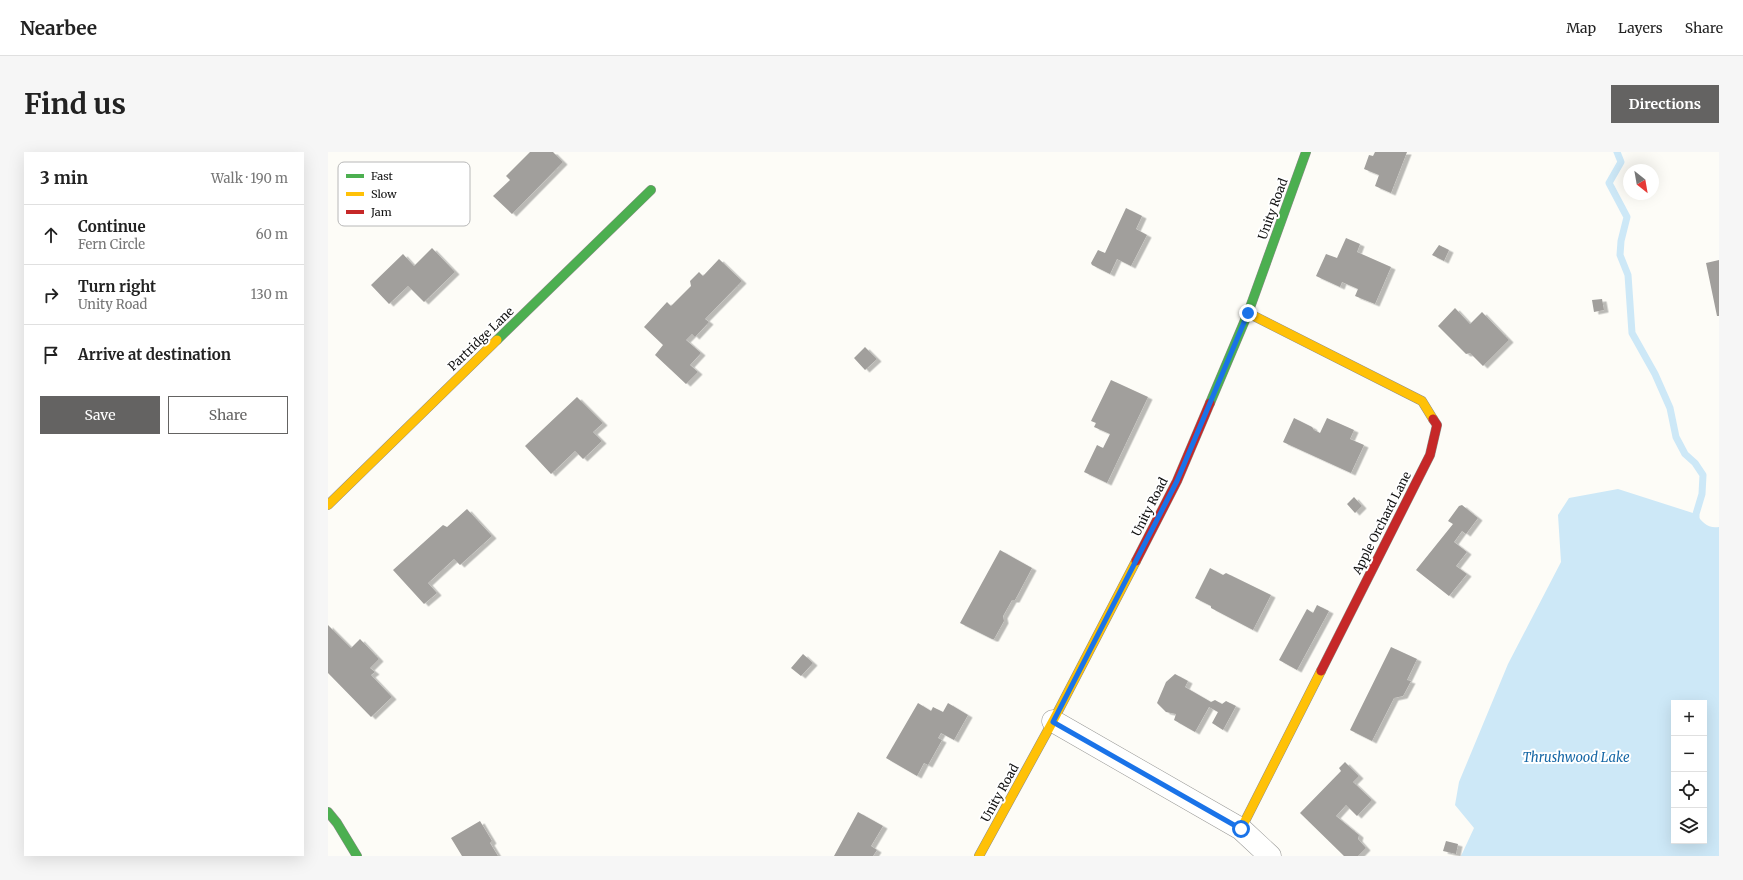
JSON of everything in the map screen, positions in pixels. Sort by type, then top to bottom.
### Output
[{"type":"street","name":"Unity Road","points":[[979,856],[1053,722],[1177,481],[1248,313],[1306,152]]},
{"type":"street","name":"Partridge Lane","points":[[328,505],[651,190]]},
{"type":"street","name":"Apple Orchard Lane","points":[[1241,829],[1430,455],[1437,425],[1422,401],[1248,313]]},
{"type":"street","points":[[1053,722],[1241,829],[1270,856]]},
{"type":"street","points":[[328,812],[337,823],[357,856]]},
{"type":"water","name":"Thrushwood Lake","points":[[1618,489],[1696,514],[1708,526],[1719,527],[1719,856],[1461,856],[1474,828],[1455,805],[1459,782],[1508,664],[1561,562],[1558,515],[1569,498]]},
{"type":"building","points":[[530,152],[553,152],[563,162],[512,214],[493,196],[510,180],[506,176]]},
{"type":"building","points":[[1375,152],[1407,152],[1391,193],[1375,186],[1379,175],[1364,169],[1369,155],[1373,156]]},
{"type":"building","points":[[1126,208],[1142,216],[1136,229],[1147,235],[1131,266],[1117,259],[1110,274],[1092,265],[1091,263],[1098,250],[1105,253]]},
{"type":"building","points":[[1346,238],[1360,244],[1357,252],[1391,267],[1375,304],[1355,296],[1358,289],[1342,282],[1340,287],[1316,276],[1326,254],[1337,258]]},
{"type":"building","points":[[1439,245],[1449,250],[1444,261],[1432,255]]},
{"type":"building","points":[[432,248],[455,272],[424,302],[408,286],[389,304],[371,285],[403,254],[414,266]]},
{"type":"building","points":[[719,259],[742,281],[705,319],[709,322],[695,337],[692,334],[686,340],[701,353],[690,365],[698,372],[686,384],[655,355],[663,345],[644,327],[667,302],[671,306],[691,286],[690,281],[699,272],[703,276]]},
{"type":"building","points":[[1719,260],[1719,316],[1717,316],[1706,263]]},
{"type":"building","points":[[1602,299],[1604,310],[1594,312],[1592,300]]},
{"type":"building","points":[[1455,308],[1470,324],[1482,312],[1509,340],[1483,366],[1470,353],[1466,354],[1438,326]]},
{"type":"building","points":[[865,347],[877,359],[865,370],[854,358]]},
{"type":"building","points":[[1111,380],[1148,397],[1107,483],[1084,472],[1097,445],[1103,448],[1110,434],[1094,427],[1096,423],[1091,421]]},
{"type":"building","points":[[577,397],[603,423],[593,432],[602,441],[583,459],[575,451],[551,474],[525,446]]},
{"type":"building","points":[[1294,418],[1320,433],[1327,418],[1354,430],[1350,439],[1364,445],[1351,473],[1283,442]]},
{"type":"building","points":[[1354,497],[1362,506],[1355,513],[1347,504]]},
{"type":"building","points":[[1462,505],[1478,518],[1466,534],[1462,531],[1454,542],[1467,552],[1456,566],[1467,574],[1449,596],[1416,570],[1453,524],[1448,521],[1459,506]]},
{"type":"building","points":[[467,509],[492,536],[460,565],[454,559],[428,583],[437,593],[424,604],[393,570],[443,525],[447,527]]},
{"type":"building","points":[[1000,550],[1032,568],[1015,600],[1012,600],[1003,616],[1004,621],[994,639],[992,639],[960,623]]},
{"type":"building","points":[[1210,568],[1223,575],[1226,573],[1271,595],[1253,630],[1195,598]]},
{"type":"building","points":[[1317,605],[1329,611],[1297,670],[1279,660],[1307,609],[1313,613]]},
{"type":"building","points":[[328,625],[351,648],[360,639],[379,659],[370,668],[375,672],[371,675],[392,697],[371,717],[328,673]]},
{"type":"building","points":[[1391,647],[1417,659],[1407,680],[1411,681],[1403,696],[1394,698],[1372,741],[1350,730]]},
{"type":"building","points":[[803,654],[813,663],[801,676],[791,668]]},
{"type":"building","points":[[1175,674],[1188,681],[1185,687],[1211,702],[1215,700],[1222,704],[1226,701],[1236,706],[1223,730],[1212,723],[1218,712],[1209,707],[1195,732],[1174,720],[1176,714],[1166,712],[1157,703],[1166,682]]},
{"type":"building","points":[[918,703],[931,711],[933,707],[943,712],[948,703],[968,715],[954,740],[941,733],[938,738],[942,740],[928,765],[924,763],[917,776],[886,758]]},
{"type":"building","points":[[1345,762],[1359,776],[1353,782],[1372,800],[1357,816],[1346,805],[1336,816],[1359,835],[1358,839],[1366,848],[1358,856],[1344,856],[1300,813],[1341,771],[1339,768]]},
{"type":"building","points":[[858,812],[883,826],[871,846],[877,850],[873,856],[834,856]]},
{"type":"building","points":[[480,821],[492,841],[490,843],[498,856],[462,856],[451,838]]},
{"type":"building","points":[[1446,841],[1458,844],[1456,854],[1443,851]]},
{"type":"waterway","points":[[1617,152],[1621,162],[1609,183],[1627,217],[1621,241],[1620,255],[1628,275],[1632,333],[1655,374],[1670,408],[1676,437],[1685,454],[1695,463],[1703,475],[1702,494],[1696,514],[1696,523]]},
{"type":"traffic: fast","points":[[1210,403],[1248,313],[1306,152]]},
{"type":"traffic: fast","points":[[497,340],[651,190]]},
{"type":"traffic: fast","points":[[328,812],[337,823],[357,856]]},
{"type":"traffic: slow","points":[[1248,313],[1422,401],[1433,419]]},
{"type":"traffic: slow","points":[[328,505],[497,340]]},
{"type":"traffic: slow","points":[[979,856],[1053,721],[1136,561]]},
{"type":"traffic: slow","points":[[1241,829],[1321,671]]},
{"type":"traffic: jam","points":[[1136,561],[1177,481],[1210,403]]},
{"type":"traffic: jam","points":[[1321,671],[1430,455],[1437,425],[1433,419]]},
{"type":"route","points":[[1241,829],[1053,722],[1177,481],[1248,313]]}]
